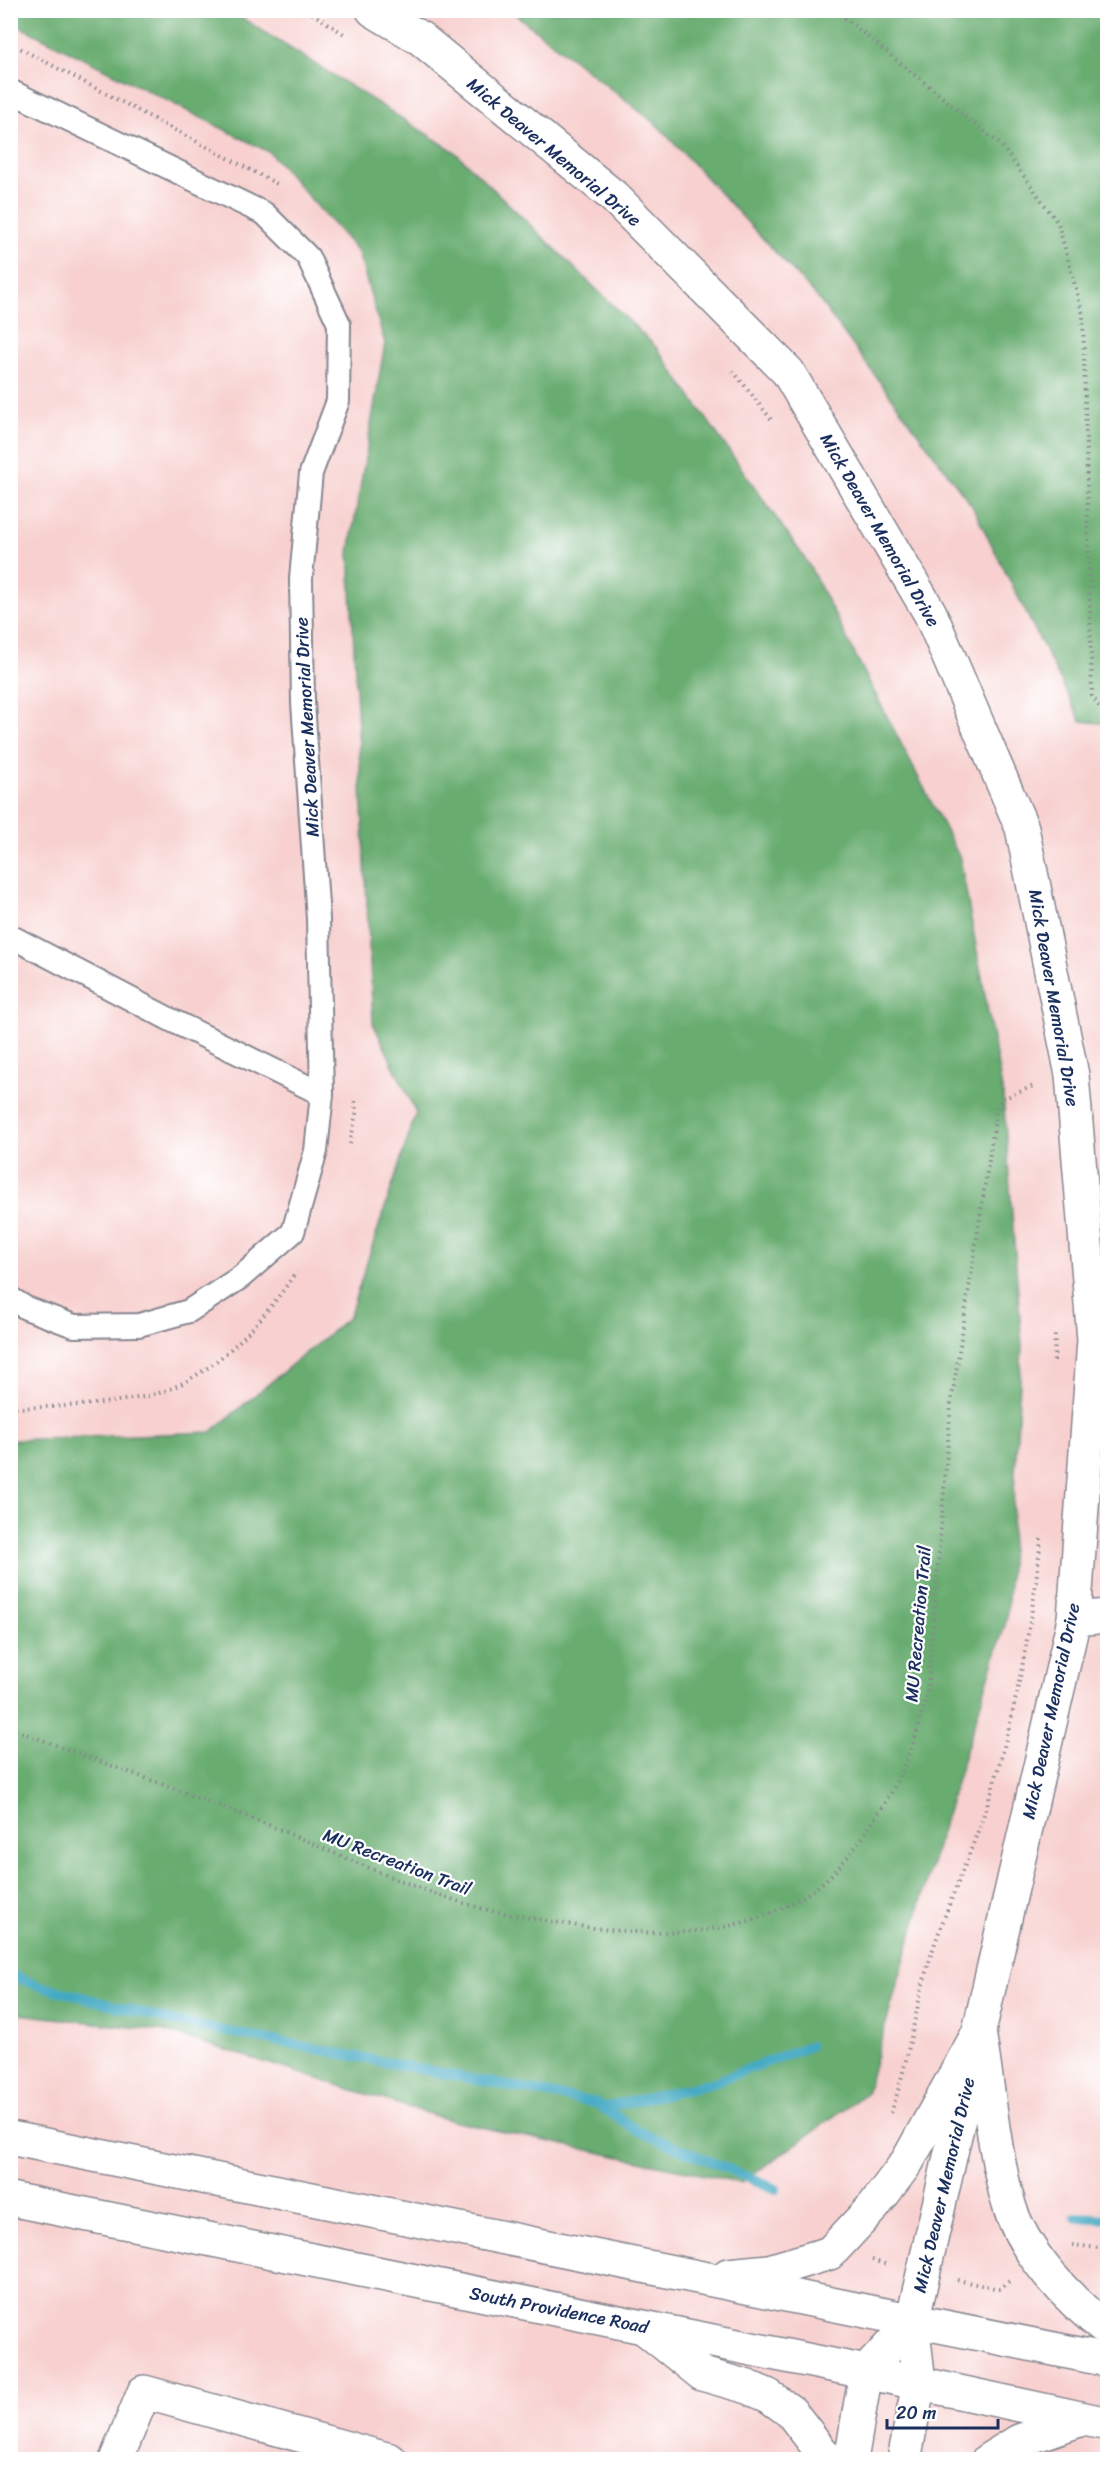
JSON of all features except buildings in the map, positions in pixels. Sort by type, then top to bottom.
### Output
[{"type":"main road","name":"Mick Deaver Memorial Drive","points":[[373,10],[420,39],[613,196],[788,372],[930,613],[1022,828],[1072,1075],[1094,1340],[1074,1619],[912,2322]]},
{"type":"main road","points":[[1074,1619],[1107,1616]]},
{"type":"main road","points":[[698,2278],[769,2271],[830,2253],[873,2206],[907,2162],[979,2032]]},
{"type":"main road","points":[[979,2032],[1010,2207],[1033,2253],[1054,2281],[1107,2330]]},
{"type":"main road","points":[[10,2138],[1107,2360]]},
{"type":"main road","name":"South Providence Road","points":[[10,2199],[866,2372],[1095,2422]]},
{"type":"main road","points":[[851,2460],[866,2372],[912,2322]]},
{"type":"main road","points":[[903,2460],[919,2383],[912,2322]]},
{"type":"main road","points":[[643,2327],[702,2374],[748,2386],[769,2396],[791,2412],[828,2460]]},
{"type":"main road","points":[[116,2460],[144,2392],[390,2460]]},
{"type":"main road","points":[[988,2460],[1019,2440],[1095,2422]]},
{"type":"lane","name":"Mick Deaver Memorial Drive","points":[[10,91],[265,214],[308,257],[339,324],[338,401],[311,473],[301,579],[303,703],[318,919],[322,1094],[316,1151],[293,1232],[241,1277],[189,1311],[139,1325],[74,1326],[26,1308],[10,1298]]},
{"type":"lane","points":[[10,936],[171,1020],[322,1094]]},
{"type":"path","points":[[307,10],[347,35]]},
{"type":"path","points":[[835,10],[1002,146],[1058,223],[1083,315],[1092,696],[1107,719]]},
{"type":"path","points":[[729,366],[778,428]]},
{"type":"path","name":"MU Recreation Trail","points":[[10,1728],[260,1822],[408,1884],[486,1909],[610,1932],[660,1933],[706,1930],[750,1921],[789,1904],[822,1883],[855,1849],[902,1772],[920,1727],[928,1686],[951,1404],[996,1114],[1000,1100],[1016,1091],[1072,1075]]},
{"type":"path","points":[[1054,1325],[1054,1369]]},
{"type":"path","points":[[887,2124],[905,2073],[926,1970],[990,1795],[1010,1721],[1036,1582],[1041,1536]]},
{"type":"shaded area","points":[[11,11],[1107,11],[1107,2459],[11,2459]]},
{"type":"green space","points":[[11,10],[231,11],[454,151],[656,347],[808,563],[960,858],[1003,1094],[1022,1346],[1007,1618],[946,1815],[866,2093],[742,2183],[452,2121],[165,2031],[11,2013],[11,1440],[211,1432],[349,1317],[416,1113],[373,1023],[349,552],[385,343],[358,252],[269,152],[11,22]]},
{"type":"green space","points":[[511,11],[1107,11],[1107,724],[1081,721],[972,506],[817,297],[657,125]]},
{"type":"waterway","points":[[10,1975],[40,1986],[172,2021],[596,2103],[636,2130],[776,2189]]},
{"type":"waterway","points":[[603,2108],[709,2084],[809,2046]]},
{"type":"waterway","points":[[1076,2217],[1108,2219]]}]
